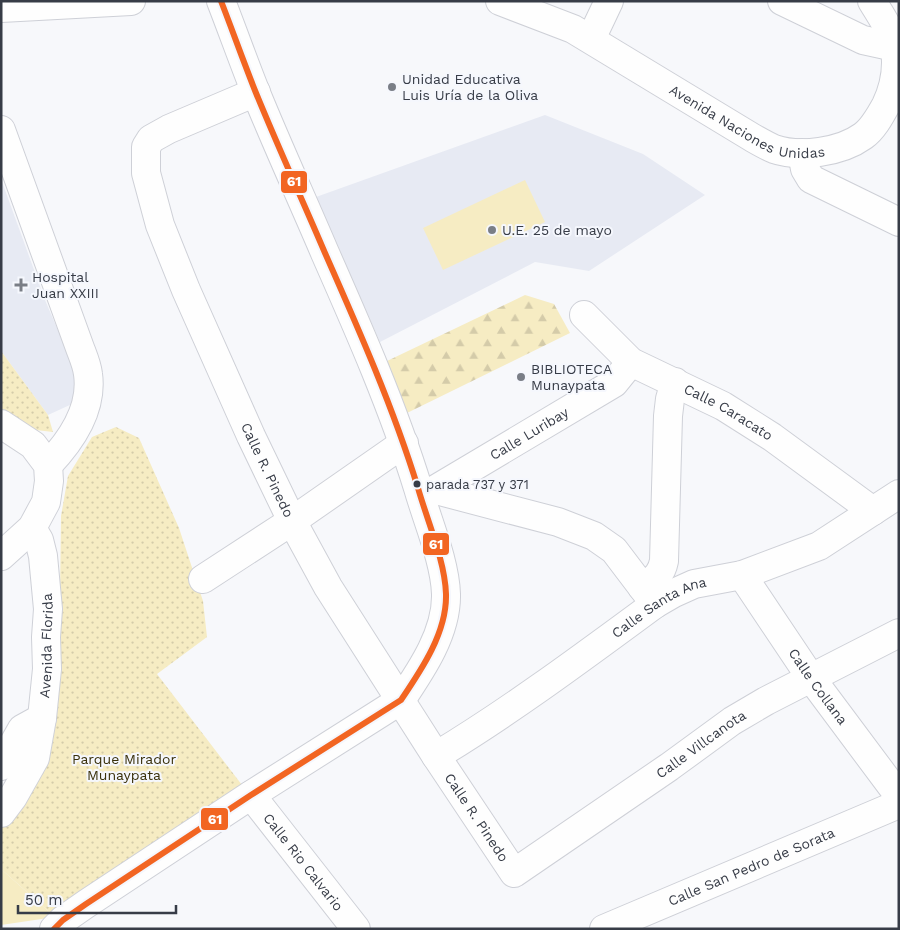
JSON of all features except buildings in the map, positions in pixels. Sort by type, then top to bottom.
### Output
[{"type":"street","points":[[1,8],[132,1]]},
{"type":"street","points":[[54,929],[79,910],[251,796],[401,700],[415,680],[435,642],[443,618],[446,594],[444,577],[436,546],[428,494],[404,443],[372,359],[256,92],[222,1]]},
{"type":"street","name":"Avenida Naciones Unidas","points":[[500,1],[573,29],[753,138],[775,149],[802,153],[835,150],[863,136],[879,118],[892,92],[897,64],[895,47],[887,26],[872,1]]},
{"type":"street","points":[[591,39],[609,1]]},
{"type":"street","points":[[782,1],[863,40],[895,47]]},
{"type":"street","name":"Calle R. Pinedo","points":[[256,92],[169,128],[151,139],[146,147],[146,165],[160,225],[186,290],[251,436],[292,521],[328,587],[436,756],[514,873]]},
{"type":"street","points":[[1,130],[88,374],[87,400],[78,427],[63,449],[48,465]]},
{"type":"street","points":[[802,153],[805,169],[811,179],[899,222]]},
{"type":"street","name":"Calle Caracato","points":[[584,314],[631,362],[723,406],[764,432],[873,511]]},
{"type":"street","name":"Calle Luribay","points":[[428,494],[614,383],[631,362]]},
{"type":"street","points":[[649,595],[656,577],[662,570],[664,561],[668,416],[675,382]]},
{"type":"street","points":[[1,424],[33,445],[48,465],[50,481],[46,502],[32,528],[1,556]]},
{"type":"street","points":[[203,579],[292,521],[404,443]]},
{"type":"street","points":[[428,494],[558,522],[594,536],[614,550],[649,595]]},
{"type":"street","name":"Calle Santa Ana","points":[[436,756],[537,691],[649,595],[674,593],[694,584],[742,575],[819,546],[899,494]]},
{"type":"street","name":"Avenida Florida","points":[[1,813],[13,797],[35,758],[42,718],[47,669],[46,637],[48,609],[43,556],[39,540],[32,528]]},
{"type":"street","name":"Calle Collana","points":[[742,575],[811,678],[899,796]]},
{"type":"street","name":"Calle Villcanota","points":[[514,873],[732,721],[811,678],[899,634]]},
{"type":"street","name":"Avenida Florida","points":[[1,766],[22,729],[42,718]]},
{"type":"street","name":"Calle Rio Calvario","points":[[251,796],[356,929]]},
{"type":"street","name":"Calle San Pedro de Sorata","points":[[604,929],[899,804]]},
{"type":"shaded area","name":"U.E. 25 de mayo","points":[[545,115],[643,154],[705,195],[589,271],[535,262],[380,342],[316,197]]},
{"type":"shaded area","name":"Hospital Juan XXIII","points":[[1,179],[45,300],[83,389],[72,404],[48,415],[1,351]]},
{"type":"green space","points":[[525,180],[545,222],[443,270],[423,228]]},
{"type":"green space","points":[[525,295],[554,304],[570,333],[407,413],[385,362]]},
{"type":"green space","points":[[1,351],[48,415],[53,432],[27,429],[1,411]]},
{"type":"green space","name":"Parque Mirador Munaypata","points":[[116,427],[139,438],[179,528],[203,601],[207,637],[157,674],[242,785],[55,917],[1,869],[1,810],[59,675],[61,516],[68,476],[92,437]]},
{"type":"green space","points":[[1,869],[55,917],[1,925]]},
{"type":"transit line","name":"61","points":[[54,929],[63,920],[86,904],[251,795],[401,700],[432,650],[438,636],[445,608],[445,581],[439,554],[387,398],[264,113],[221,1]]},
{"type":"place","name":"Unidad Educativa Luis Uría de la Oliva","points":[[392,87]]},
{"type":"place","name":"U.E. 25 de mayo","points":[[492,230]]},
{"type":"place","name":"Hospital Juan XXIII","points":[[21,285]]},
{"type":"place","name":"BIBLIOTECA Munaypata","points":[[521,377]]},
{"type":"place","name":"parada 737 y 371","points":[[417,484]]}]
